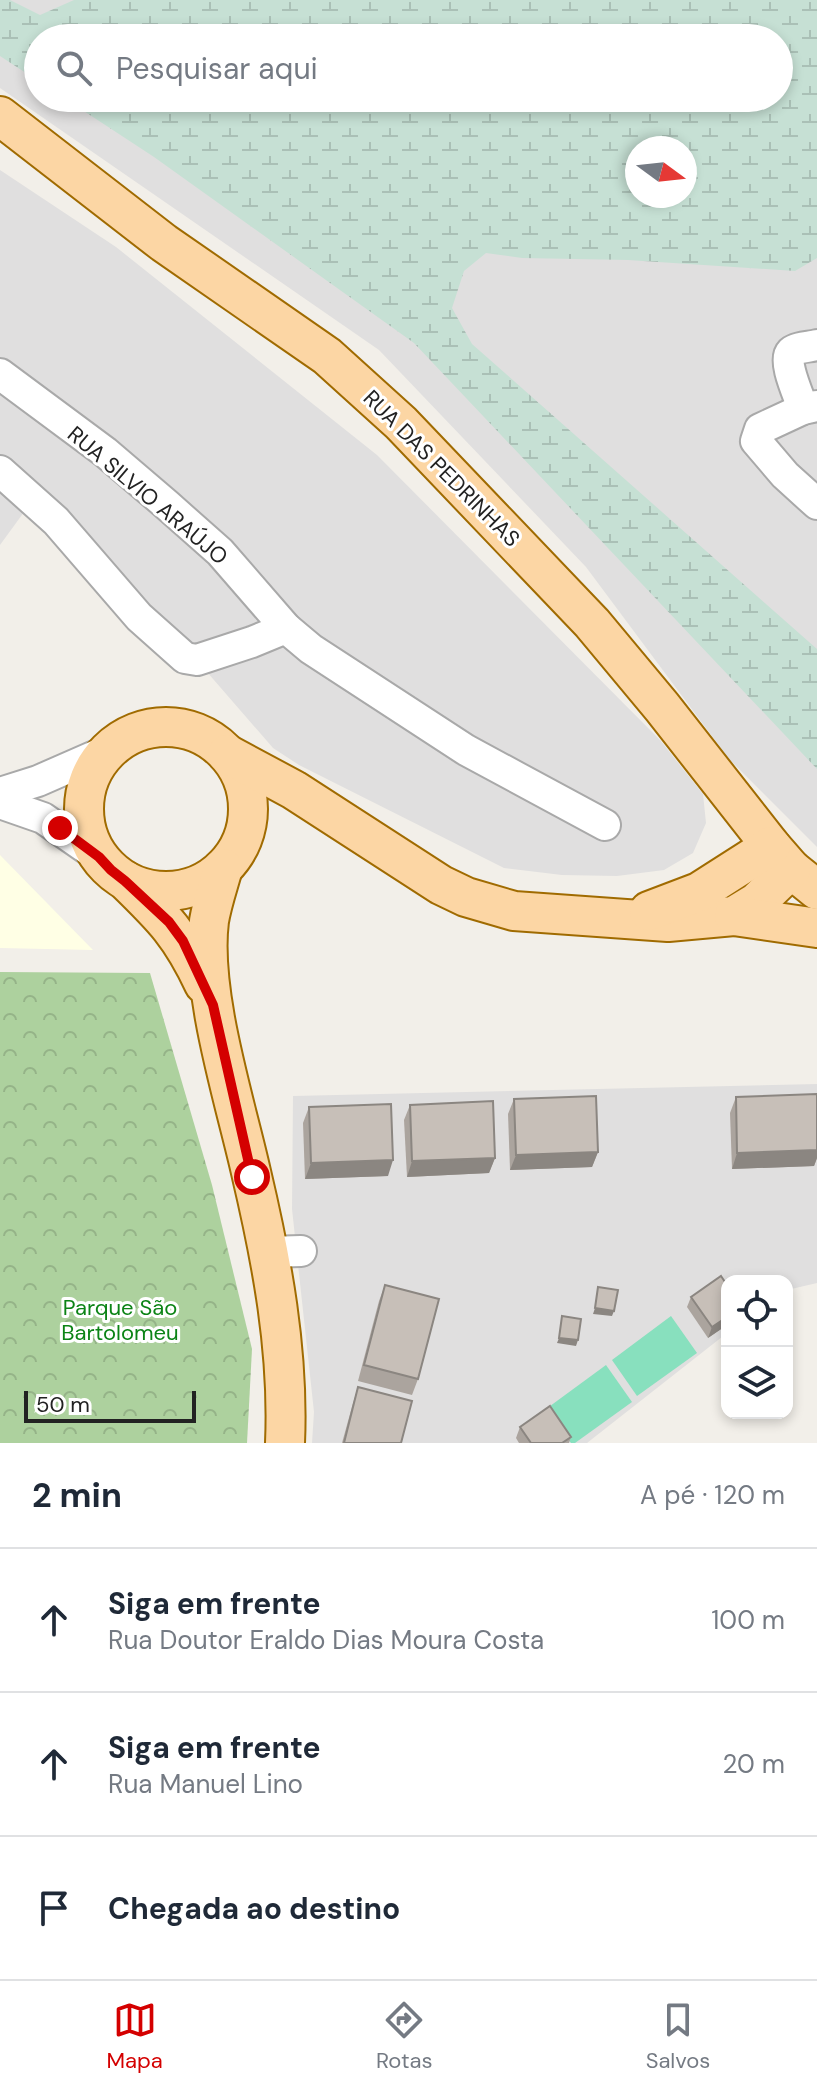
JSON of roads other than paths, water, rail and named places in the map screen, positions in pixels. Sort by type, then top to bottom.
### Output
[{"type":"main road","name":"RUA DAS PEDRINHAS","points":[[0,116],[164,243],[280,322],[355,381],[437,459],[592,623],[793,868]]},
{"type":"main road","points":[[285,1443],[287,1407],[281,1321],[285,1252],[213,1005],[183,941],[169,922],[112,869],[86,827],[84,810],[91,777],[111,749],[138,732],[170,727],[201,735],[227,754],[294,790],[414,869],[466,897],[490,905],[538,915],[668,922],[734,916],[817,928]]},
{"type":"main road","points":[[213,1005],[208,938],[212,907],[248,803],[241,777],[227,754]]},
{"type":"main road","points":[[716,883],[730,844],[735,798]]},
{"type":"main road","points":[[112,869],[153,891],[184,890],[211,878],[265,820],[284,812],[328,814]]},
{"type":"main road","points":[[615,917],[672,904],[716,883],[793,868]]},
{"type":"main road","points":[[734,916],[757,902],[793,868]]},
{"type":"street","points":[[817,345],[793,350],[788,356],[788,364],[810,408],[760,429],[756,441],[785,475],[817,504]]},
{"type":"street","name":"RUA SILVIO ARAÚJO","points":[[0,374],[105,452],[178,514],[220,552],[286,628],[311,649],[466,750],[605,825]]},
{"type":"street","points":[[0,471],[56,521],[139,617],[185,658],[197,660],[286,628]]},
{"type":"street","points":[[0,793],[49,777],[111,749]]},
{"type":"street","points":[[0,803],[43,818],[112,869]]},
{"type":"park label","name":"Parque São Bartolomeu","points":[[120,1320]]}]
